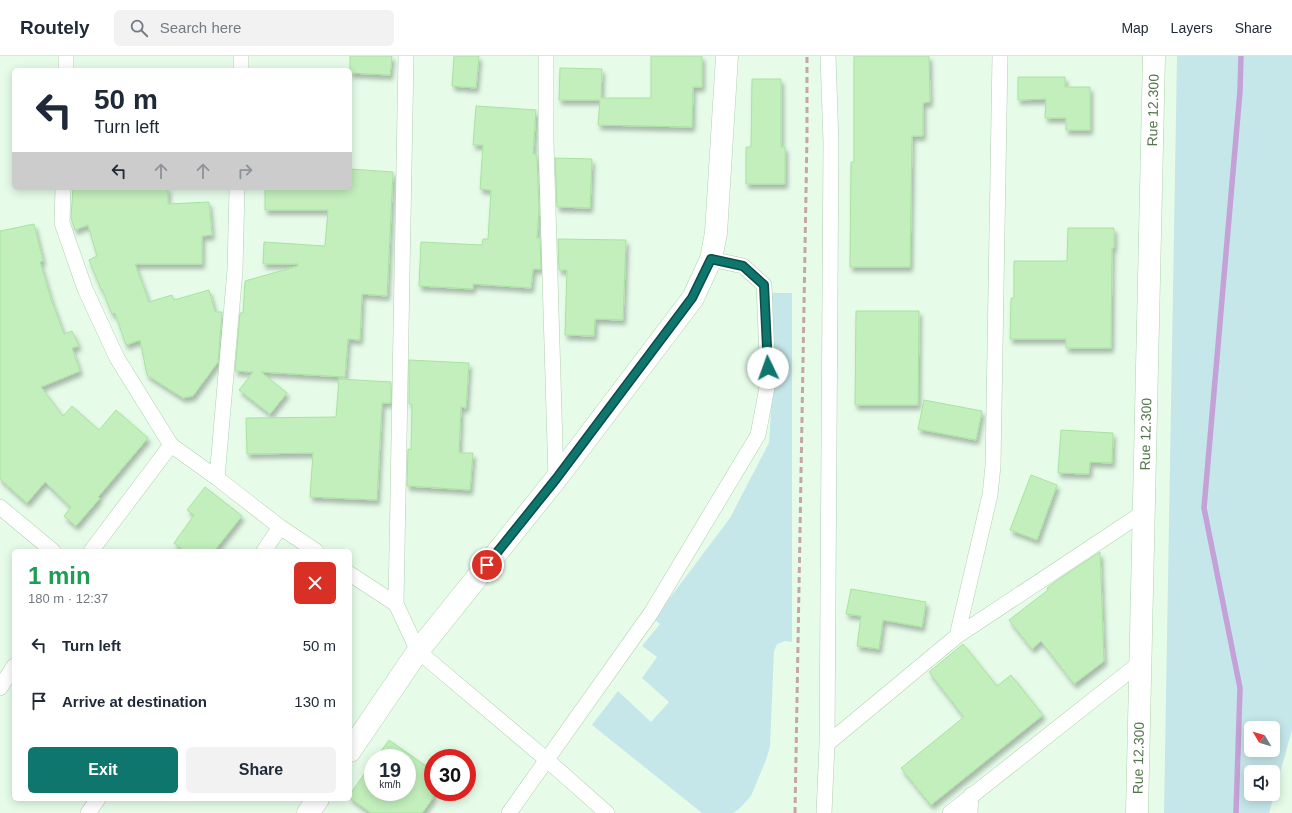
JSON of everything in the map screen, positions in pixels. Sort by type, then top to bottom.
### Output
[{"type":"main road","points":[[352,748],[418,651],[556,479],[692,298],[711,259],[716,233],[727,56]]},
{"type":"main road","name":"Rue 12.300","points":[[1137,813],[1154,56]]},
{"type":"main road","points":[[308,813],[317,801]]},
{"type":"street","points":[[66,56],[66,68]]},
{"type":"street","points":[[241,56],[241,68]]},
{"type":"street","points":[[406,56],[396,604],[418,651],[607,813]]},
{"type":"street","points":[[546,56],[546,142],[556,479]]},
{"type":"street","points":[[824,813],[827,744],[831,142],[828,56]]},
{"type":"street","points":[[957,636],[990,495],[993,466],[1000,56]]},
{"type":"street","points":[[63,190],[62,223],[85,289],[117,358],[171,445],[217,478],[280,527],[313,549]]},
{"type":"street","points":[[217,478],[235,270],[237,190]]},
{"type":"street","points":[[509,813],[651,613],[758,435],[768,382],[764,285],[743,266],[711,259]]},
{"type":"street","points":[[93,549],[171,445]]},
{"type":"street","points":[[0,507],[51,549]]},
{"type":"street","points":[[827,744],[957,636],[1144,512]]},
{"type":"street","points":[[265,549],[280,527]]},
{"type":"street","points":[[352,575],[396,604]]},
{"type":"street","points":[[950,813],[1141,662]]},
{"type":"street","points":[[0,688],[12,669]]},
{"type":"street","points":[[970,813],[971,795]]},
{"type":"street","points":[[88,813],[97,801]]},
{"type":"shaded area","points":[[1177,56],[1292,56],[1292,730],[1280,773],[1280,765],[1244,765],[1244,801],[1272,801],[1269,813],[1164,813]]},
{"type":"shaded area","points":[[771,293],[792,293],[792,642],[785,641],[777,644],[774,651],[770,746],[766,760],[751,796],[739,809],[733,813],[702,813],[592,725],[618,691],[651,722],[669,702],[642,678],[657,657],[642,646],[660,624],[654,619],[730,518],[769,443],[775,350],[770,315]]},
{"type":"building","points":[[350,56],[392,56],[390,75],[352,73],[352,68],[350,68]]},
{"type":"building","points":[[454,56],[479,56],[476,88],[452,86]]},
{"type":"building","points":[[651,56],[702,56],[702,87],[693,87],[692,127],[598,125],[600,100],[559,100],[560,68],[602,69],[601,98],[651,98]]},
{"type":"building","points":[[854,56],[929,56],[930,102],[923,103],[923,136],[912,136],[910,267],[850,267],[851,162],[854,162]]},
{"type":"building","points":[[1018,77],[1065,77],[1065,87],[1090,87],[1090,130],[1066,130],[1066,118],[1045,118],[1046,99],[1018,100]]},
{"type":"building","points":[[752,79],[781,79],[781,147],[785,147],[785,184],[746,184],[746,147],[751,147]]},
{"type":"building","points":[[476,106],[536,110],[533,154],[536,154],[537,158],[539,209],[537,238],[540,238],[541,269],[533,269],[531,288],[473,284],[473,289],[419,286],[421,242],[482,245],[483,239],[488,239],[491,190],[480,189],[483,145],[473,145]]},
{"type":"building","points":[[555,158],[592,159],[590,208],[557,207]]},
{"type":"building","points":[[352,169],[393,172],[387,296],[362,294],[360,340],[348,339],[345,377],[261,372],[287,393],[270,414],[239,390],[253,372],[235,371],[240,313],[243,313],[245,281],[298,266],[298,264],[263,264],[264,242],[325,246],[328,210],[265,210],[265,190],[352,190]]},
{"type":"building","points":[[73,190],[168,190],[168,204],[209,202],[212,235],[202,236],[202,264],[135,264],[149,302],[172,295],[174,300],[209,290],[215,312],[222,312],[218,362],[193,396],[183,398],[147,375],[140,340],[126,345],[115,313],[112,314],[89,260],[97,256],[88,225],[75,230],[71,218]]},
{"type":"building","points":[[34,224],[43,261],[40,262],[51,299],[64,334],[72,331],[79,346],[72,348],[80,371],[41,387],[63,416],[72,406],[99,430],[116,410],[148,438],[98,497],[100,498],[76,526],[64,516],[71,507],[45,482],[27,503],[0,479],[0,231]]},
{"type":"building","points":[[1068,228],[1114,228],[1114,248],[1112,248],[1111,348],[1066,348],[1066,339],[1010,339],[1011,298],[1014,298],[1014,261],[1067,261]]},
{"type":"building","points":[[558,239],[626,240],[623,320],[595,319],[594,336],[565,335],[567,270],[559,270]]},
{"type":"building","points":[[856,311],[919,311],[918,405],[855,405]]},
{"type":"building","points":[[409,360],[469,363],[466,408],[461,407],[459,453],[473,453],[470,490],[407,486],[408,449],[411,450],[412,404],[409,404]]},
{"type":"building","points":[[339,379],[391,382],[391,403],[382,403],[377,500],[310,497],[313,453],[247,454],[246,418],[336,417]]},
{"type":"building","points":[[924,400],[982,411],[976,440],[918,429]]},
{"type":"building","points":[[1061,430],[1113,433],[1112,463],[1090,462],[1089,474],[1058,473]]},
{"type":"building","points":[[1031,475],[1057,485],[1037,540],[1010,530]]},
{"type":"building","points":[[205,487],[242,516],[216,549],[182,549],[174,543],[194,515],[187,510]]},
{"type":"building","points":[[1100,552],[1104,661],[1074,684],[1041,641],[1032,649],[1009,620],[1048,590],[1047,588],[1056,581]]},
{"type":"building","points":[[851,589],[926,602],[922,627],[883,620],[879,649],[857,646],[861,616],[846,614]]},
{"type":"building","points":[[963,644],[997,686],[1011,675],[1043,715],[931,805],[901,768],[964,717],[929,672]]},
{"type":"building","points":[[389,740],[402,749],[382,749]]},
{"type":"building","points":[[416,759],[424,765],[424,801],[431,801],[422,813],[371,813],[352,799],[352,791],[364,775],[364,801],[416,801]]},
{"type":"waterway","points":[[1236,813],[1240,688],[1204,508],[1240,91],[1241,56]]},
{"type":"railway","points":[[795,813],[807,136],[807,56]]},
{"type":"route","points":[[487,565],[556,479],[692,298],[711,259],[743,266],[764,285],[768,368]]}]
